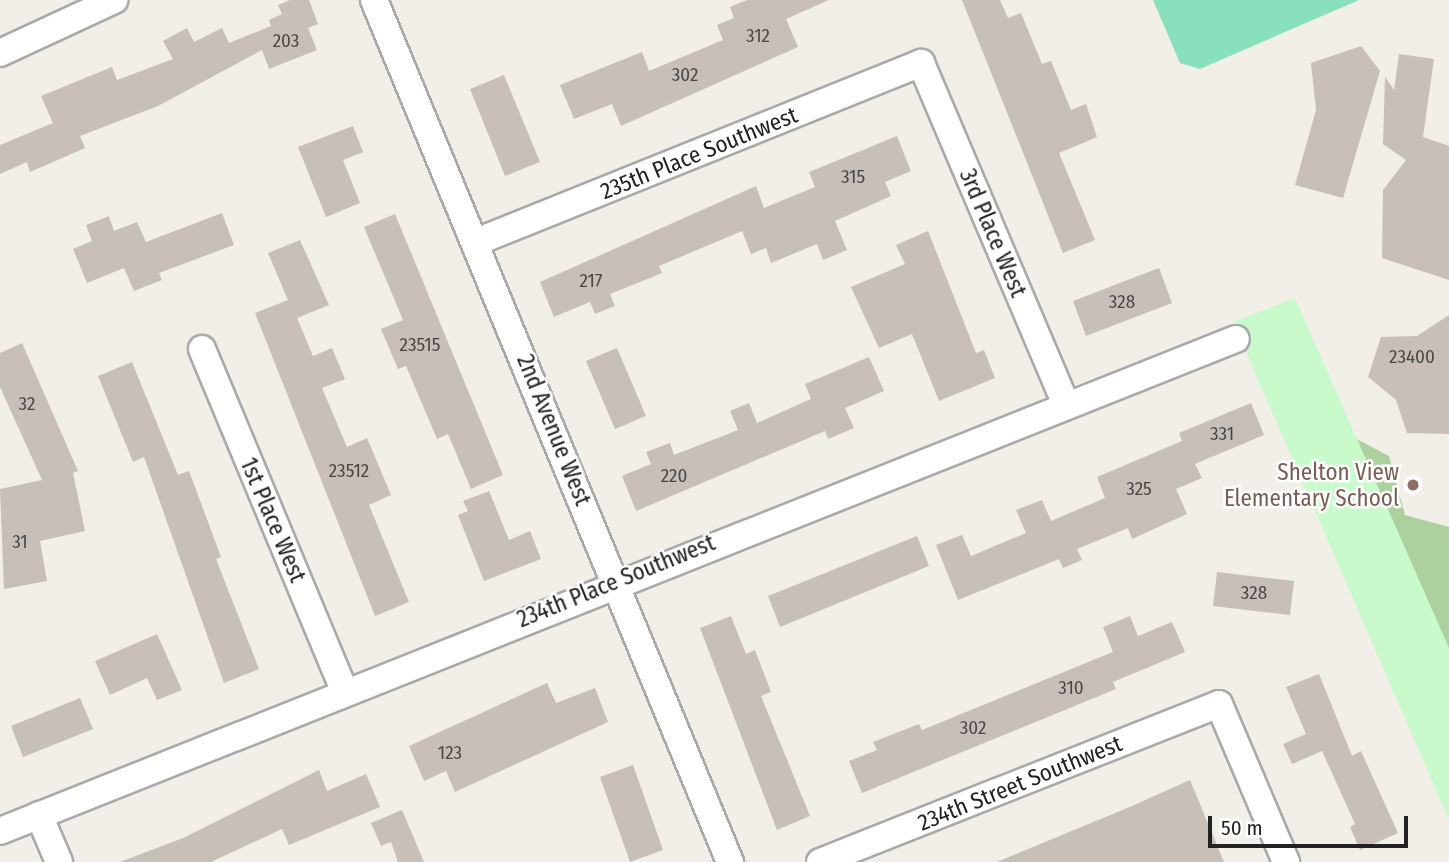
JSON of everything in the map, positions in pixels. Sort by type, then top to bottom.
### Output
[{"type":"street","points":[[0,53],[114,0]]},
{"type":"street","name":"2nd Avenue West","points":[[374,0],[730,862]]},
{"type":"street","name":"235th Place Southwest","points":[[476,242],[921,64]]},
{"type":"street","name":"3rd Place West","points":[[921,64],[1065,403]]},
{"type":"street","name":"234th Place Southwest","points":[[0,831],[616,581],[1065,403],[1236,339]]},
{"type":"street","name":"1st Place West","points":[[202,349],[344,690]]},
{"type":"street","name":"234th Street Southwest","points":[[820,862],[1219,704],[1286,862]]},
{"type":"street","points":[[39,815],[59,862]]},
{"type":"green space","points":[[1153,0],[1359,0],[1200,69],[1180,63]]},
{"type":"green space","points":[[1295,298],[1449,648],[1449,820],[1233,322]]},
{"type":"green space","points":[[1349,435],[1389,456],[1405,515],[1449,527],[1449,779]]},
{"type":"building","points":[[290,0],[309,0],[318,24],[308,28],[317,50],[269,69],[262,50],[158,106],[80,136],[85,148],[30,172],[27,162],[0,174],[0,145],[53,123],[41,96],[112,67],[117,80],[173,59],[163,41],[187,28],[194,42],[222,28],[229,43],[271,26],[269,20],[282,14],[278,5]]},
{"type":"building","points":[[747,0],[829,0],[786,19],[798,47],[621,126],[612,104],[574,119],[560,85],[642,52],[649,71],[723,40],[717,25],[734,18],[730,7]]},
{"type":"building","points":[[962,0],[1000,0],[1008,18],[1021,13],[1042,64],[1051,61],[1071,110],[1086,104],[1097,137],[1059,153],[1095,240],[1063,253]]},
{"type":"building","points":[[1361,46],[1380,71],[1343,198],[1295,185],[1316,110],[1311,63]]},
{"type":"building","points":[[1399,54],[1434,59],[1423,137],[1449,146],[1449,280],[1382,258],[1383,190],[1406,160],[1383,144],[1385,77],[1394,90]]},
{"type":"building","points":[[504,75],[540,162],[505,176],[470,89]]},
{"type":"building","points":[[353,126],[363,152],[343,160],[360,203],[326,217],[298,147]]},
{"type":"building","points":[[897,136],[911,171],[885,182],[891,196],[835,221],[847,250],[823,260],[817,244],[771,263],[766,248],[751,254],[742,231],[659,266],[662,273],[610,294],[615,306],[595,314],[590,302],[554,317],[540,282],[756,186],[764,208],[815,187],[809,172]]},
{"type":"building","points":[[222,213],[234,245],[159,273],[162,280],[134,291],[124,268],[87,283],[73,249],[92,241],[86,225],[109,216],[114,231],[137,222],[146,242]]},
{"type":"building","points":[[395,214],[503,475],[471,489],[448,434],[437,439],[406,366],[398,369],[381,329],[403,320],[364,227]]},
{"type":"building","points":[[928,231],[976,353],[984,350],[995,378],[939,401],[912,334],[879,348],[851,287],[905,264],[896,245]]},
{"type":"building","points":[[300,240],[329,305],[297,318],[313,356],[332,348],[345,379],[322,388],[347,447],[367,438],[391,495],[369,505],[409,602],[375,616],[255,313],[288,300],[268,253]]},
{"type":"building","points":[[1159,268],[1172,303],[1086,336],[1073,301]]},
{"type":"building","points":[[1449,315],[1449,434],[1407,433],[1396,400],[1368,377],[1381,337],[1417,336]]},
{"type":"building","points":[[22,343],[78,471],[73,473],[85,531],[40,541],[47,581],[4,589],[0,489],[42,480],[0,387],[0,353]]},
{"type":"building","points":[[617,348],[646,416],[615,429],[586,361]]},
{"type":"building","points":[[869,357],[884,391],[845,408],[854,428],[828,439],[825,431],[636,511],[622,476],[651,464],[646,452],[670,443],[674,455],[738,430],[730,411],[749,403],[757,423],[811,399],[805,384]]},
{"type":"building","points":[[132,362],[178,475],[189,471],[221,557],[216,559],[259,669],[224,683],[144,457],[133,462],[98,376]]},
{"type":"building","points":[[1251,403],[1264,435],[1195,464],[1202,478],[1176,489],[1187,514],[1132,539],[1128,528],[1077,549],[1082,560],[1063,568],[1059,559],[958,600],[936,545],[962,535],[971,556],[1026,533],[1016,510],[1042,500],[1051,521],[1105,498],[1097,477],[1182,441],[1179,433]]},
{"type":"building","points":[[489,491],[509,540],[530,531],[541,559],[484,581],[458,515],[468,511],[463,501]]},
{"type":"building","points":[[917,536],[929,566],[780,627],[768,596]]},
{"type":"building","points":[[1217,572],[1294,581],[1290,615],[1213,606]]},
{"type":"building","points":[[731,616],[746,654],[755,650],[771,692],[761,696],[810,816],[777,830],[700,628]]},
{"type":"building","points":[[1130,616],[1138,636],[1172,622],[1185,652],[1113,682],[1116,689],[862,793],[849,761],[877,750],[873,742],[919,724],[922,730],[1113,652],[1103,627]]},
{"type":"building","points":[[157,634],[182,690],[157,700],[147,678],[110,695],[95,661]]},
{"type":"building","points":[[1319,674],[1352,756],[1361,751],[1398,833],[1360,850],[1350,827],[1355,824],[1322,751],[1292,764],[1283,744],[1306,734],[1286,687]]},
{"type":"building","points":[[547,683],[556,703],[595,688],[608,722],[455,792],[446,771],[424,781],[409,746]]},
{"type":"building","points":[[80,698],[93,729],[23,757],[11,726]]},
{"type":"building","points":[[633,765],[663,850],[630,862],[600,777]]},
{"type":"building","points":[[319,770],[327,791],[366,774],[380,807],[289,845],[282,829],[211,862],[120,862],[183,838]]},
{"type":"building","points":[[1190,780],[1224,862],[997,862],[1132,806]]},
{"type":"building","points":[[402,810],[424,862],[398,862],[391,842],[381,846],[371,823]]},
{"type":"place","name":"Shelton View Elementary School","points":[[1413,485]]}]
